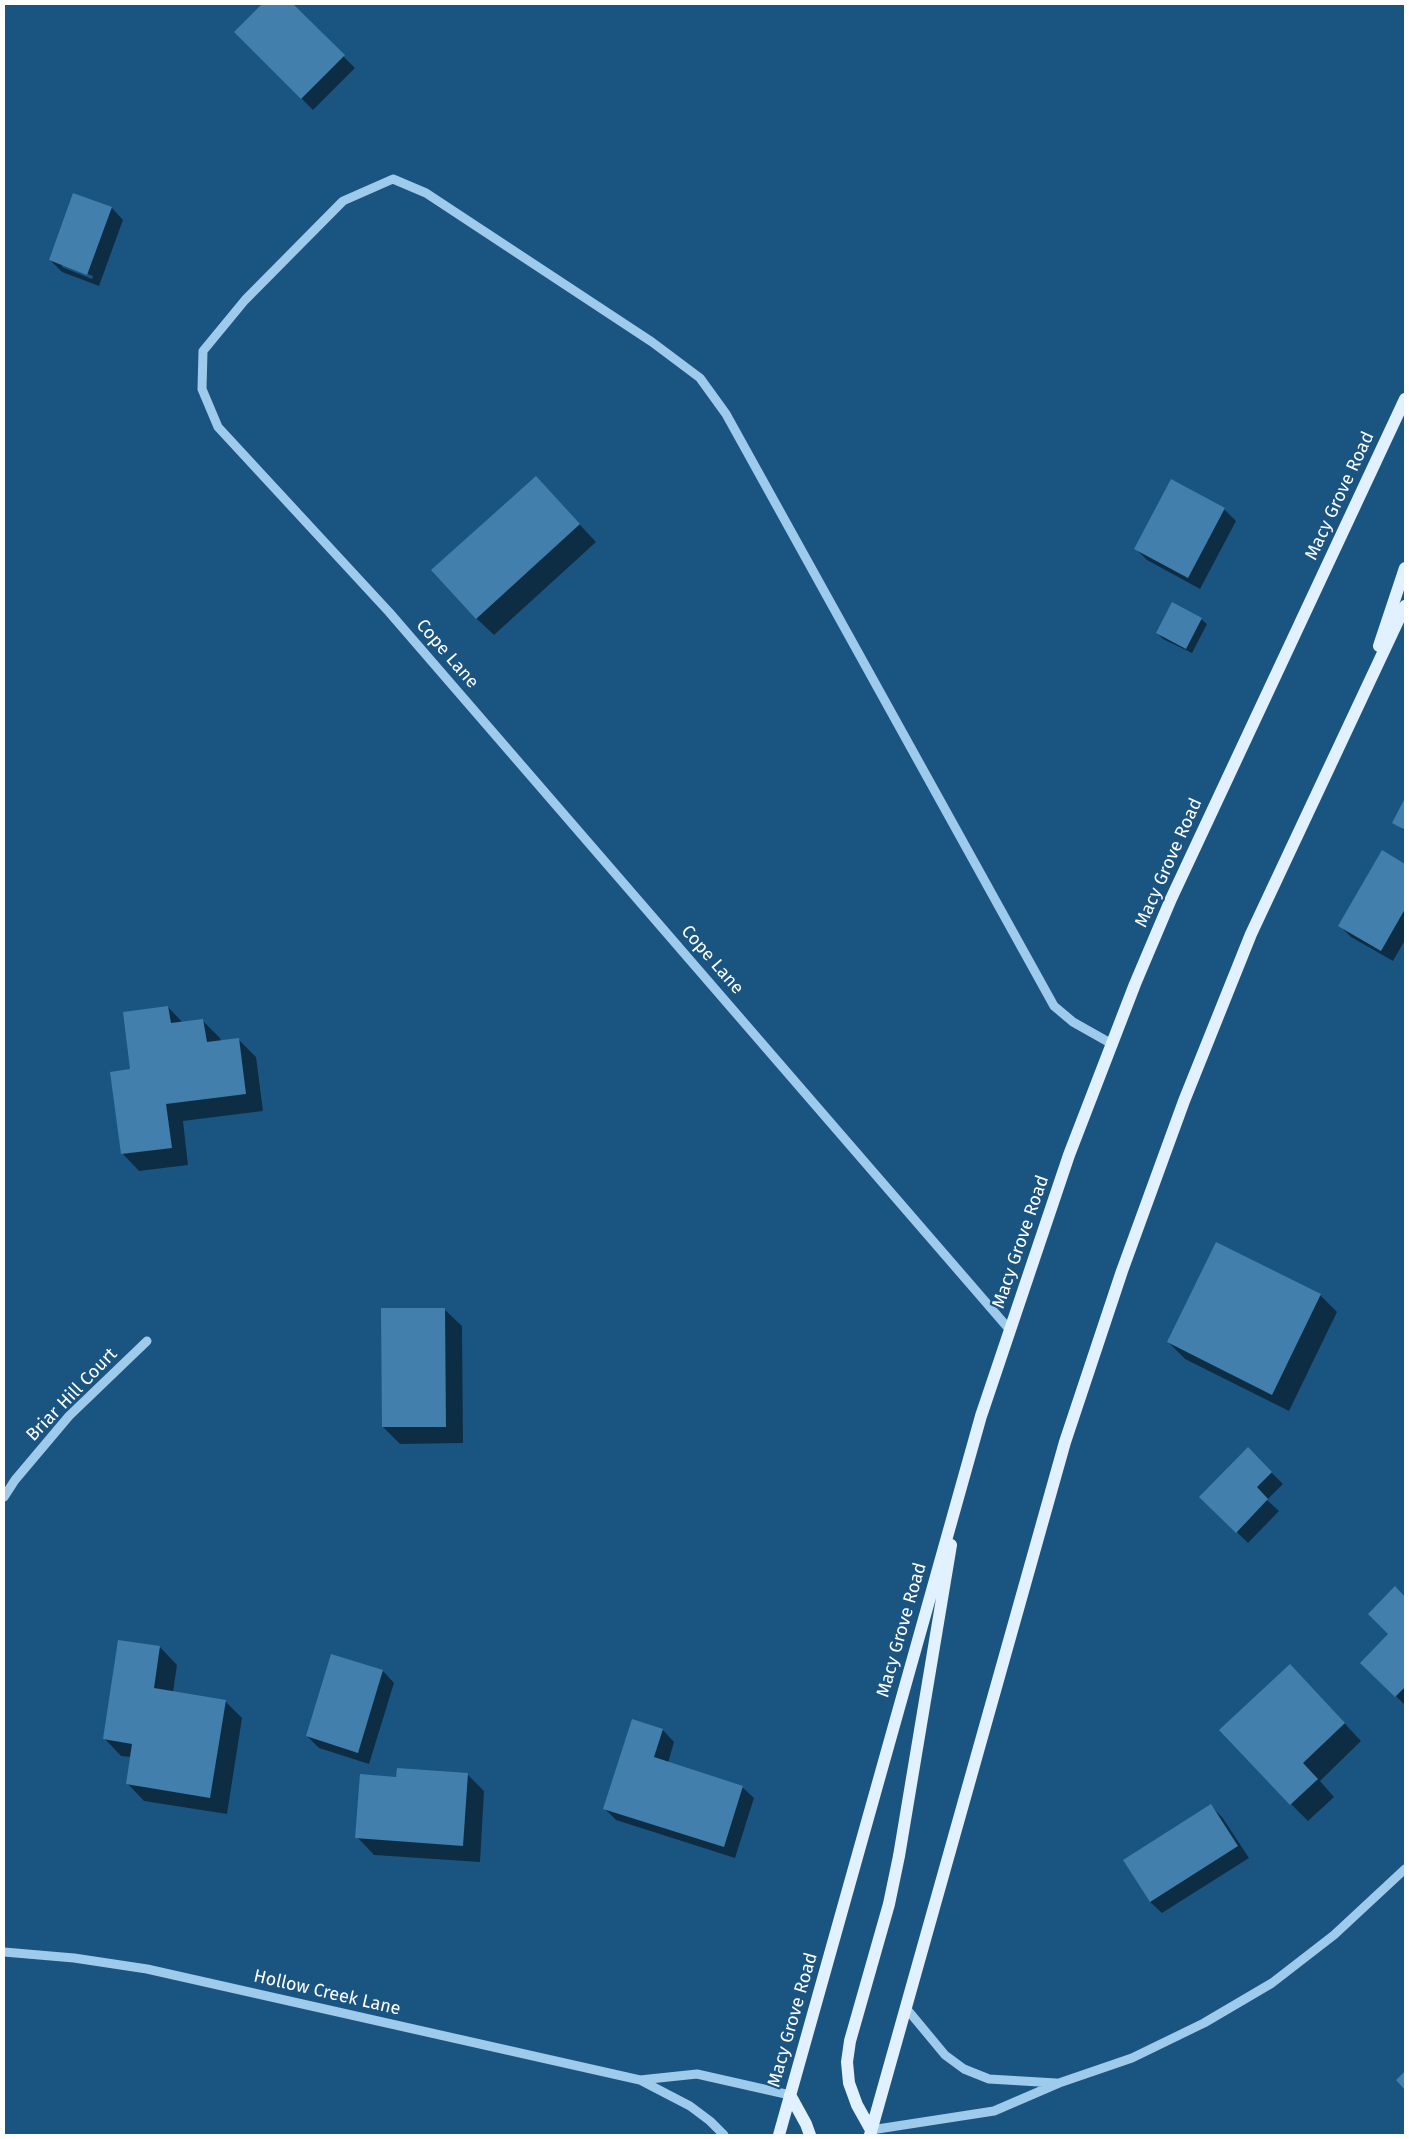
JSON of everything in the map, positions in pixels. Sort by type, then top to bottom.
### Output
[{"type":"main road","name":"Macy Grove Road","points":[[779,2135],[962,1481],[1009,1329],[1069,1155],[1171,899],[1405,399]]},
{"type":"main road","points":[[1358,705],[1405,568]]},
{"type":"main road","points":[[871,2132],[1062,1451],[1098,1340],[1152,1186],[1216,1017],[1251,934],[1405,606]]},
{"type":"main road","points":[[871,2132],[857,2105],[849,2083],[847,2062],[850,2041],[889,1904],[899,1856],[962,1481]]},
{"type":"main road","points":[[790,2095],[810,2135]]},
{"type":"street","name":"Cope Lane","points":[[1009,1329],[389,612],[218,427],[202,389],[203,351],[245,300],[343,201],[393,179],[426,193],[652,342],[700,378],[726,414],[1054,1006],[1073,1022],[1112,1044]]},
{"type":"street","name":"Briar Hill Court","points":[[4,1496],[15,1480],[69,1416],[147,1341]]},
{"type":"street","points":[[871,2132],[994,2111],[1059,2083],[1132,2058],[1204,2023],[1272,1983],[1334,1935],[1405,1869]]},
{"type":"street","name":"Hollow Creek Lane","points":[[4,1952],[74,1958],[147,1969],[640,2080],[690,2106],[710,2121],[724,2135]]},
{"type":"street","points":[[906,2008],[946,2055],[964,2070],[989,2079],[1059,2083]]},
{"type":"street","name":"Hollow Creek Lane","points":[[640,2080],[697,2074],[790,2095]]},
{"type":"building","points":[[262,4],[293,4],[345,55],[301,99],[234,32]]},
{"type":"building","points":[[73,193],[112,207],[87,275],[49,260]]},
{"type":"building","points":[[536,476],[580,524],[476,619],[431,570]]},
{"type":"building","points":[[1171,479],[1225,508],[1188,578],[1134,549]]},
{"type":"building","points":[[1172,602],[1202,618],[1186,649],[1156,633]]},
{"type":"building","points":[[1405,798],[1405,830],[1392,823]]},
{"type":"building","points":[[1382,850],[1405,864],[1405,909],[1381,951],[1338,926]]},
{"type":"building","points":[[168,1006],[171,1023],[203,1019],[207,1042],[239,1038],[246,1094],[166,1104],[172,1148],[121,1154],[110,1072],[130,1069],[123,1012]]},
{"type":"building","points":[[1216,1242],[1321,1294],[1272,1395],[1167,1342]]},
{"type":"building","points":[[381,1308],[445,1308],[446,1427],[382,1427]]},
{"type":"building","points":[[1248,1447],[1272,1472],[1257,1487],[1268,1499],[1236,1533],[1199,1497]]},
{"type":"building","points":[[1395,1586],[1405,1597],[1405,1687],[1395,1697],[1360,1663],[1388,1634],[1368,1614]]},
{"type":"building","points":[[118,1640],[160,1646],[154,1688],[226,1700],[210,1798],[126,1784],[132,1744],[103,1739]]},
{"type":"building","points":[[331,1654],[383,1670],[358,1753],[306,1736]]},
{"type":"building","points":[[1290,1664],[1345,1723],[1303,1763],[1318,1779],[1290,1805],[1219,1730]]},
{"type":"building","points":[[632,1719],[663,1729],[654,1757],[743,1786],[724,1847],[603,1809]]},
{"type":"building","points":[[397,1768],[468,1773],[463,1846],[355,1838],[360,1774],[396,1777]]},
{"type":"building","points":[[1211,1804],[1238,1846],[1150,1902],[1123,1860]]},
{"type":"building","points":[[1405,2071],[1405,2090],[1396,2080]]}]
